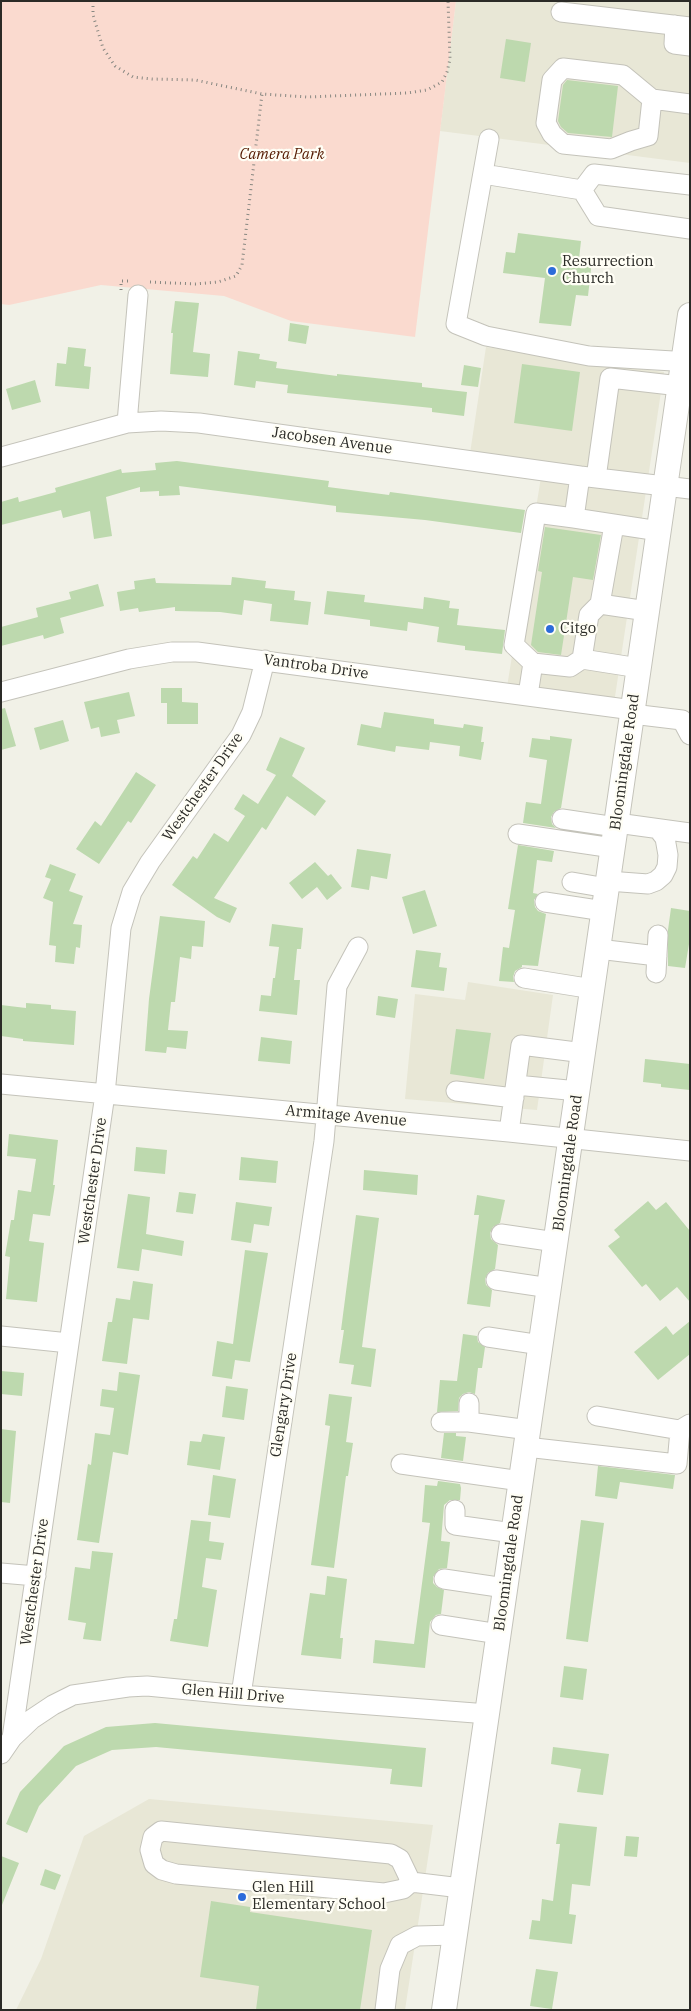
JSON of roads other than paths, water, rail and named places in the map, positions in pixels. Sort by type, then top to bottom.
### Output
[{"type":"main road","name":"Bloomingdale Road","points":[[444,2010],[550,1288],[658,531],[680,386],[686,362],[690,315]]},
{"type":"street","points":[[561,12],[682,26],[674,44],[690,46]]},
{"type":"street","points":[[652,99],[648,136],[631,140],[611,149],[563,144],[552,134],[546,123],[552,80],[563,68],[622,75],[652,99],[690,104]]},
{"type":"street","points":[[489,139],[456,324],[486,336],[589,356],[686,362]]},
{"type":"street","points":[[483,174],[582,190],[598,216],[690,228]]},
{"type":"street","points":[[582,190],[594,174],[690,185]]},
{"type":"street","points":[[126,423],[134,288]]},
{"type":"street","points":[[574,518],[588,477],[610,378],[680,386]]},
{"type":"street","name":"Jacobsen Avenue","points":[[1,457],[126,423],[160,421],[199,423],[588,477],[690,489]]},
{"type":"street","points":[[639,668],[582,659],[570,667],[533,663],[514,645],[536,513],[658,531]]},
{"type":"street","points":[[582,659],[589,615],[600,604],[614,525]]},
{"type":"street","points":[[600,604],[647,611]]},
{"type":"street","name":"Vantroba Drive","points":[[1,692],[155,654],[197,652],[528,695],[682,720],[690,735]]},
{"type":"street","name":"Westchester Drive","points":[[12,1738],[105,1094],[121,928],[128,901],[150,862],[242,735],[252,712],[265,660]]},
{"type":"street","points":[[528,695],[533,663]]},
{"type":"street","points":[[562,820],[615,833]]},
{"type":"street","points":[[572,882],[648,884],[656,881],[667,867],[668,855],[665,838],[658,828]]},
{"type":"street","points":[[518,834],[615,833],[658,828],[690,833]]},
{"type":"street","points":[[545,902],[604,911]]},
{"type":"street","points":[[598,949],[656,964],[658,935]]},
{"type":"street","name":"Glengary Drive","points":[[241,1695],[324,1141],[337,986],[358,946]]},
{"type":"street","points":[[524,978],[593,989]]},
{"type":"street","points":[[509,1132],[521,1045],[584,1053]]},
{"type":"street","name":"Armitage Avenue","points":[[1,1084],[690,1151]]},
{"type":"street","points":[[456,1091],[578,1091]]},
{"type":"street","points":[[501,1234],[556,1242]]},
{"type":"street","points":[[496,1280],[550,1288]]},
{"type":"street","points":[[1,1336],[69,1343]]},
{"type":"street","points":[[488,1337],[541,1345]]},
{"type":"street","points":[[469,1422],[470,1403]]},
{"type":"street","points":[[441,1422],[469,1422],[528,1439],[677,1464],[685,1427],[597,1416]]},
{"type":"street","points":[[401,1464],[521,1481]]},
{"type":"street","points":[[455,1510],[455,1524],[513,1533]]},
{"type":"street","points":[[1,1573],[36,1576]]},
{"type":"street","points":[[444,1579],[505,1588]]},
{"type":"street","points":[[441,1625],[499,1634]]},
{"type":"street","name":"Glen Hill Drive","points":[[1,1754],[12,1738],[32,1719],[53,1705],[74,1695],[128,1687],[147,1686],[488,1714]]},
{"type":"street","points":[[411,1882],[400,1859],[391,1854],[161,1831],[154,1837],[150,1850],[154,1864],[162,1870],[176,1874],[384,1893],[402,1889],[411,1882],[461,1888]]},
{"type":"street","points":[[385,2010],[390,1969],[400,1946],[417,1936],[454,1935]]},
{"type":"place","name":"Resurrection Church","points":[[552,271]]},
{"type":"place","name":"Citgo","points":[[550,629]]},
{"type":"place","name":"Glen Hill Elementary School","points":[[242,1897]]},
{"type":"park label","name":"Camera Park","points":[[282,155]]}]
